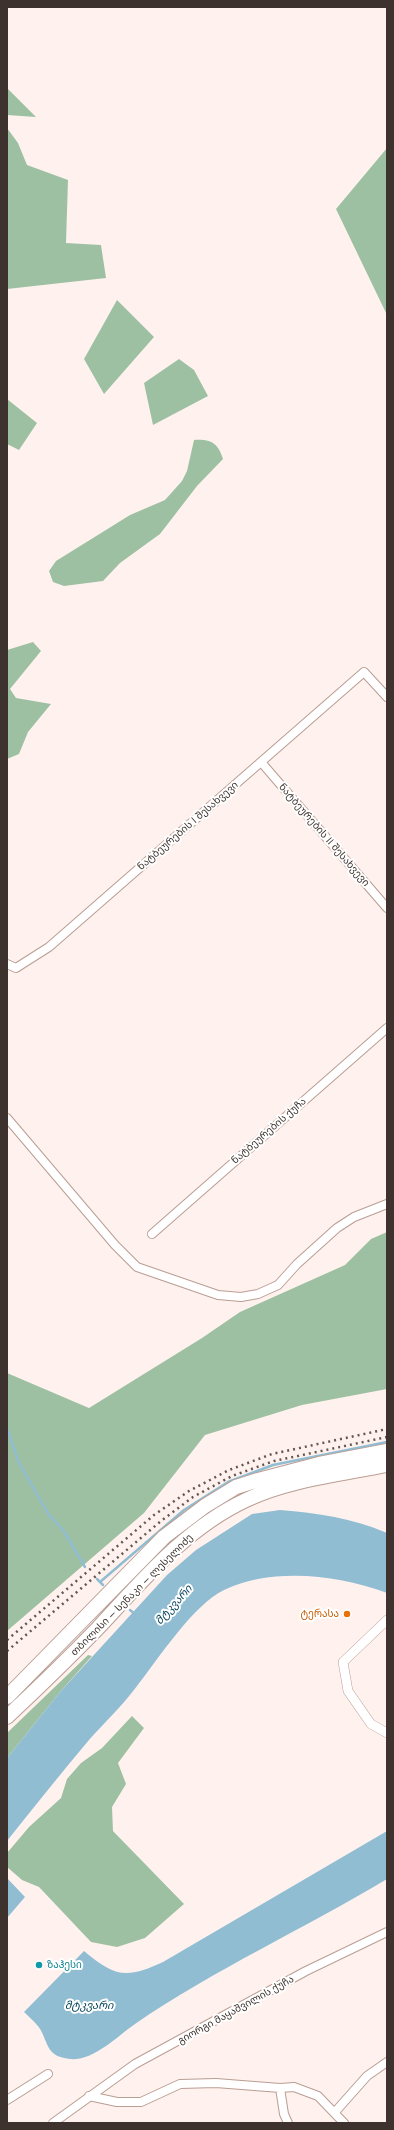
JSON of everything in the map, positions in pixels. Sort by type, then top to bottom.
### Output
[{"type":"highway","name":"თბილისი — სენაკი — ლესელიძე","points":[[7,1697],[164,1537],[205,1506],[236,1487],[258,1480],[318,1464],[387,1451]]},
{"type":"highway","name":"თბილისი — სენაკი — ლესელიძე","points":[[7,1717],[46,1681],[177,1547],[222,1513],[247,1499],[265,1492],[387,1465]]},
{"type":"street","name":"ნატბეურების I შესახვევი","points":[[7,964],[16,968],[49,947],[364,672],[387,698]]},
{"type":"street","name":"ნატბეურების II შესახვევი","points":[[261,762],[387,908]]},
{"type":"street","name":"ნატბეურების ქუჩა","points":[[152,1234],[387,1028]]},
{"type":"street","points":[[7,1118],[115,1245],[137,1267],[218,1295],[241,1297],[258,1294],[278,1285],[297,1264],[337,1228],[354,1217],[387,1204]]},
{"type":"street","points":[[387,1620],[343,1662],[348,1691],[372,1724],[387,1733]]},
{"type":"street","name":"გიორგი მაყაშვილის ქუჩა","points":[[52,2123],[136,2064],[300,1975],[387,1932]]},
{"type":"street","points":[[335,2112],[367,2076],[387,2062]]},
{"type":"street","points":[[7,2100],[48,2074]]},
{"type":"street","points":[[89,2096],[117,2102],[141,2102],[180,2084],[216,2083],[280,2088],[294,2087],[318,2096],[344,2123]]},
{"type":"street","points":[[280,2088],[284,2114],[288,2123]]},
{"type":"green space","points":[[7,88],[36,117],[7,115]]},
{"type":"green space","points":[[7,128],[18,143],[27,165],[68,180],[66,243],[101,245],[106,278],[7,289]]},
{"type":"green space","points":[[387,148],[387,315],[336,209]]},
{"type":"green space","points":[[117,300],[154,337],[104,394],[84,359]]},
{"type":"green space","points":[[179,359],[194,370],[208,396],[153,425],[144,383]]},
{"type":"green space","points":[[7,399],[37,423],[19,450],[7,444]]},
{"type":"green space","points":[[194,440],[205,440],[213,443],[219,449],[223,459],[197,486],[160,534],[120,563],[103,581],[64,586],[53,582],[49,571],[56,561],[130,515],[165,500],[182,481],[187,471]]},
{"type":"green space","points":[[33,642],[41,651],[10,689],[16,698],[51,704],[28,732],[19,754],[7,759],[7,650]]},
{"type":"green space","points":[[387,1232],[387,1389],[302,1405],[205,1435],[144,1513],[7,1631],[7,1373],[89,1408],[202,1338],[240,1312],[345,1265],[371,1239]]},
{"type":"green space","points":[[88,1655],[92,1656],[60,1692],[7,1758],[7,1733]]},
{"type":"green space","points":[[132,1716],[144,1728],[118,1763],[126,1784],[112,1807],[113,1831],[184,1904],[145,1938],[117,1947],[91,1942],[39,1887],[22,1880],[7,1867],[7,1853],[29,1827],[61,1798],[67,1779],[81,1763],[102,1748]]},
{"type":"water","points":[[280,1510],[335,1517],[387,1533],[387,1593],[348,1582],[327,1578],[284,1576],[263,1578],[243,1583],[224,1590],[212,1597],[200,1607],[177,1633],[132,1693],[89,1740],[7,1841],[7,1758],[60,1692],[167,1575],[196,1550],[252,1514]]},
{"type":"water","name":"მტკვარი","points":[[387,1831],[387,1879],[196,1985],[135,2024],[111,2043],[93,2054],[83,2058],[74,2059],[64,2058],[53,2053],[37,2025],[24,2012],[84,1951],[104,1966],[121,1973],[139,1971],[163,1962]]},
{"type":"water","points":[[7,1878],[25,1897],[7,1918]]},
{"type":"waterway","points":[[7,1428],[19,1463],[49,1515],[63,1530],[85,1567]]},
{"type":"waterway","points":[[100,1582],[184,1510],[228,1482],[273,1465],[387,1442]]},
{"type":"waterway","points":[[97,1579],[103,1585]]},
{"type":"waterway","points":[[130,1610],[136,1615]]},
{"type":"railway","points":[[7,1640],[154,1515],[189,1491],[229,1470],[272,1454],[387,1429]]},
{"type":"railway","points":[[7,1651],[161,1521],[193,1497],[232,1476],[274,1461],[387,1437]]},
{"type":"place","name":"ტერასა","points":[[347,1614]]},
{"type":"place","name":"ზაჰესი","points":[[39,1965]]}]
